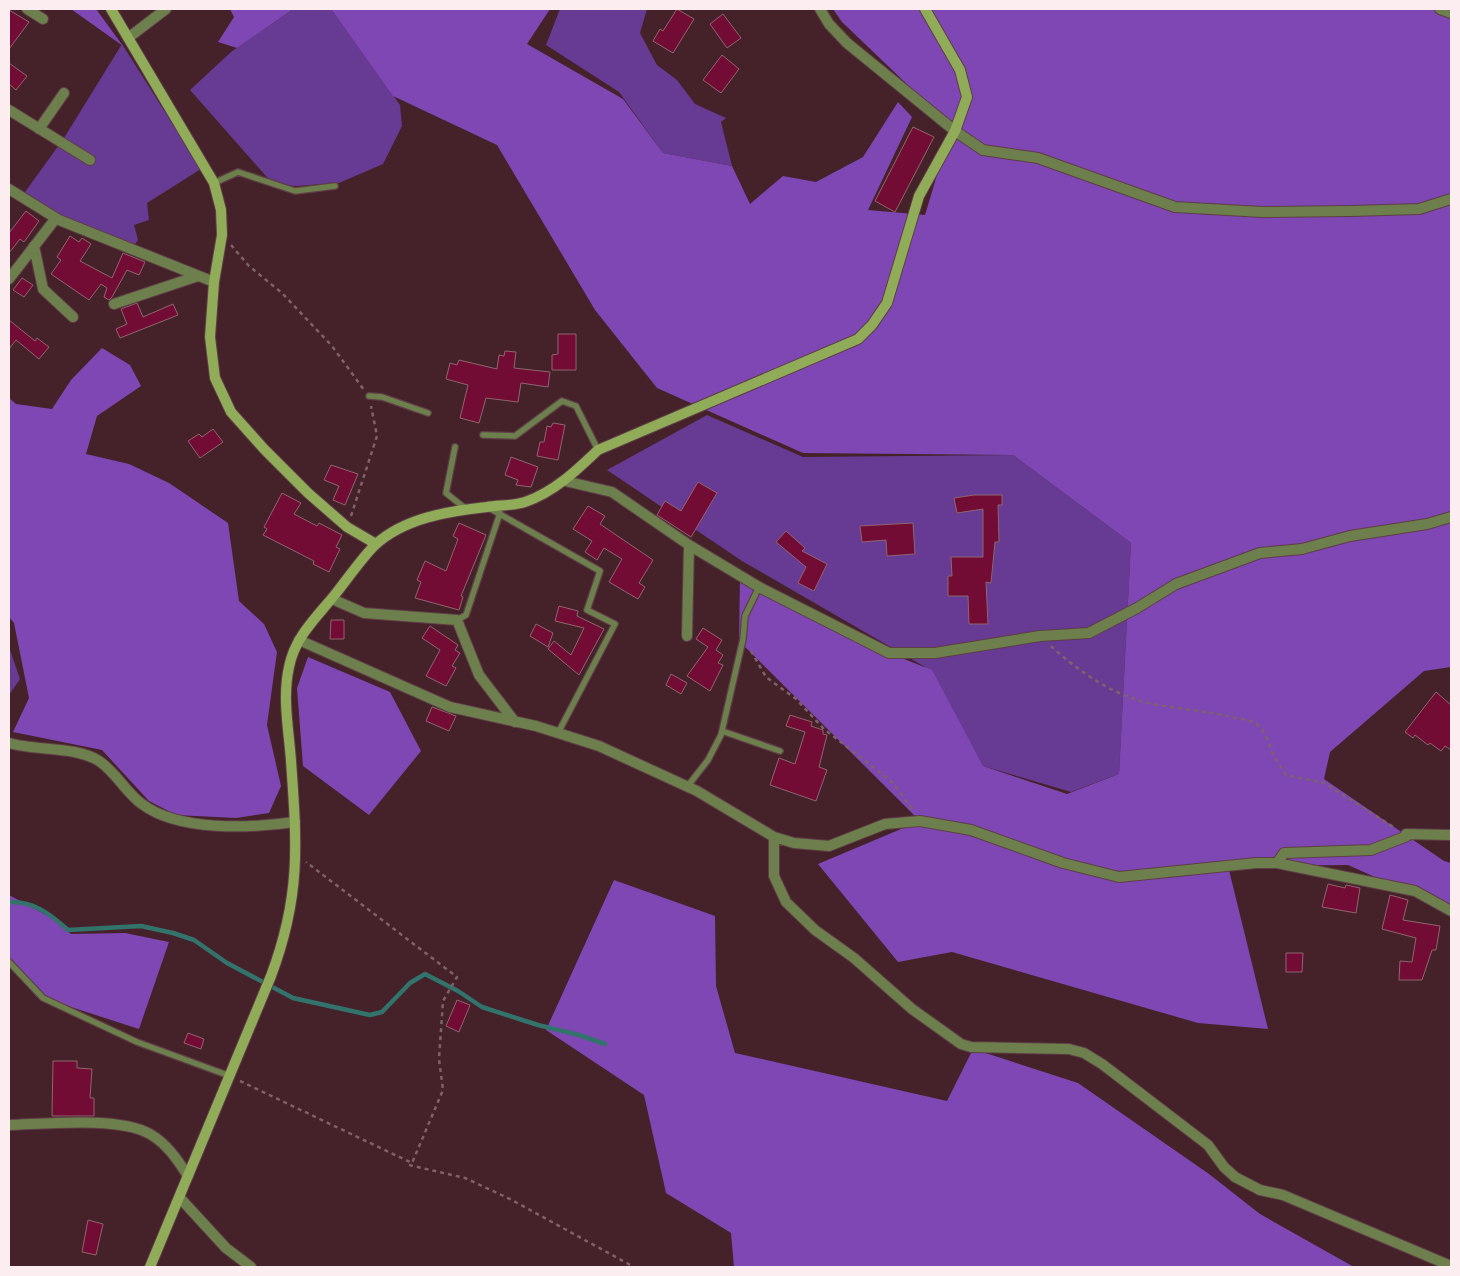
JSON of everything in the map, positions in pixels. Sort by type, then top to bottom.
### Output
[{"type":"street","points":[[27,9],[43,19]]},
{"type":"street","points":[[111,9],[214,183],[221,210],[222,235],[214,282],[210,337],[215,378],[231,412],[308,493],[348,526],[376,544]]},
{"type":"street","points":[[128,38],[166,9]]},
{"type":"street","points":[[820,9],[829,24],[847,43],[955,131],[983,150],[1038,158],[1175,207],[1262,212],[1350,211],[1419,209],[1451,199]]},
{"type":"street","points":[[150,1267],[271,976],[284,942],[291,914],[297,855],[287,692],[289,667],[299,640],[311,622],[376,544],[415,520],[467,510],[524,503],[565,481],[598,450],[858,339],[872,325],[887,303],[919,196],[955,131],[968,97],[960,70],[925,9]]},
{"type":"street","points":[[1440,9],[1451,13]]},
{"type":"street","points":[[39,129],[64,93]]},
{"type":"street","points":[[9,110],[90,160]]},
{"type":"street","points":[[9,189],[56,218],[214,282]]},
{"type":"street","points":[[9,278],[56,218]]},
{"type":"street","points":[[34,246],[43,289],[72,317]]},
{"type":"street","points":[[114,304],[198,276]]},
{"type":"street","points":[[565,481],[612,492],[689,545],[759,587],[889,653],[935,652],[1040,636],[1089,633],[1137,608],[1176,584],[1260,553],[1302,549],[1350,536],[1427,524],[1451,517]]},
{"type":"street","points":[[687,636],[689,545]]},
{"type":"street","points":[[332,599],[364,613],[457,620],[479,675],[515,722]]},
{"type":"street","points":[[299,640],[450,707],[558,733],[599,746],[687,787],[774,837],[794,843],[829,846],[885,824],[920,821],[972,830],[1063,863],[1119,877],[1256,863],[1277,864],[1415,891],[1451,910]]},
{"type":"street","points":[[9,743],[21,747],[56,750],[98,760],[140,803],[153,812],[175,820],[239,827],[295,822]]},
{"type":"street","points":[[1277,864],[1284,853],[1371,850],[1406,836],[1406,834],[1451,835]]},
{"type":"street","points":[[774,837],[774,876],[786,902],[815,930],[854,958],[912,1009],[961,1044],[980,1047],[1069,1049],[1084,1053],[1102,1064],[1208,1145],[1224,1167],[1235,1177],[1260,1190],[1283,1195],[1451,1266]]},
{"type":"street","points":[[9,1126],[116,1125],[148,1132],[164,1144],[188,1176]]},
{"type":"street","points":[[180,1198],[226,1248],[251,1267]]},
{"type":"lane","points":[[214,183],[238,172],[295,191],[335,186]]},
{"type":"lane","points":[[369,396],[382,397],[428,413]]},
{"type":"lane","points":[[483,434],[516,436],[562,401],[576,406],[598,450]]},
{"type":"lane","points":[[455,447],[446,493],[467,510]]},
{"type":"lane","points":[[488,507],[600,571],[587,610],[615,624],[558,733]]},
{"type":"lane","points":[[457,620],[466,615],[500,514]]},
{"type":"lane","points":[[687,787],[708,760],[722,731],[743,639],[745,616],[759,587]]},
{"type":"lane","points":[[722,731],[780,751]]},
{"type":"lane","points":[[9,962],[43,998],[137,1042],[230,1076]]},
{"type":"path","points":[[222,235],[249,266],[282,293],[332,346],[369,396],[377,436],[348,526]]},
{"type":"path","points":[[1040,636],[1068,663],[1116,692],[1163,706],[1214,712],[1255,722],[1264,733],[1274,756],[1286,775],[1324,783],[1406,836]]},
{"type":"path","points":[[743,639],[766,677],[796,699],[824,729],[892,782],[908,801],[920,821]]},
{"type":"path","points":[[230,1076],[412,1163],[443,1090],[439,1059],[442,1001],[457,976],[297,855]]},
{"type":"path","points":[[409,1165],[465,1178],[510,1198],[634,1267]]},
{"type":"shaded area","points":[[71,9],[96,9],[123,46]]},
{"type":"shaded area","points":[[230,9],[293,9],[237,48],[218,42],[234,17]]},
{"type":"shaded area","points":[[293,9],[331,9],[400,105],[402,126],[383,164],[339,183],[296,186],[273,184],[190,90],[231,52]]},
{"type":"shaded area","points":[[331,9],[550,9],[527,44],[623,99],[663,153],[732,166],[750,204],[783,176],[816,182],[863,157],[898,102],[912,117],[868,210],[925,215],[952,125],[842,22],[833,9],[1451,9],[1451,667],[1424,671],[1330,752],[1324,779],[1444,861],[1451,863],[1451,911],[1348,865],[1228,866],[1268,1029],[1198,1023],[952,952],[898,962],[818,864],[920,821],[739,641],[740,578],[889,653],[932,670],[983,766],[1067,794],[1119,774],[1131,543],[1013,455],[803,453],[657,388],[595,310],[497,145],[393,96]]},
{"type":"shaded area","points":[[560,9],[647,9],[640,33],[657,65],[677,80],[695,104],[726,118],[721,122],[732,166],[663,153],[619,92],[546,45]]},
{"type":"shaded area","points":[[122,44],[201,169],[147,203],[149,220],[134,225],[138,240],[135,244],[65,222],[25,192],[64,138]]},
{"type":"shaded area","points":[[102,348],[130,365],[141,386],[97,416],[86,454],[129,464],[169,483],[228,523],[239,601],[264,624],[277,652],[267,725],[281,786],[269,813],[236,818],[176,815],[149,801],[102,750],[13,732],[29,698],[14,623],[9,617],[9,398],[16,404],[52,409],[71,380]]},
{"type":"shaded area","points":[[707,415],[803,457],[1013,455],[1131,543],[1119,774],[1071,792],[983,766],[925,667],[742,561],[607,470]]},
{"type":"shaded area","points":[[9,647],[20,679],[9,695]]},
{"type":"shaded area","points":[[308,657],[390,692],[421,751],[369,815],[303,766],[297,688]]},
{"type":"shaded area","points":[[614,880],[715,916],[716,986],[735,1053],[947,1101],[973,1049],[1078,1083],[1209,1174],[1260,1214],[1354,1267],[734,1267],[731,1233],[666,1193],[644,1095],[546,1030]]},
{"type":"shaded area","points":[[9,895],[50,917],[71,934],[125,933],[169,942],[139,1029],[43,998],[9,960]]},
{"type":"building","points":[[677,9],[694,19],[673,53],[653,41],[660,29],[663,31]]},
{"type":"building","points":[[9,10],[29,22],[9,49]]},
{"type":"building","points":[[723,14],[741,38],[727,48],[710,24]]},
{"type":"building","points":[[722,55],[739,69],[721,93],[703,80]]},
{"type":"building","points":[[9,63],[27,76],[16,90],[9,84]]},
{"type":"building","points":[[913,127],[934,137],[895,212],[875,201]]},
{"type":"building","points":[[26,211],[39,221],[24,242],[20,239],[9,253],[9,233]]},
{"type":"building","points":[[70,236],[79,242],[82,238],[91,244],[80,261],[112,278],[123,253],[145,262],[139,275],[127,270],[109,300],[104,297],[107,288],[101,284],[89,300],[51,274],[61,260],[57,257]]},
{"type":"building","points":[[22,278],[33,285],[24,297],[13,290]]},
{"type":"building","points":[[137,303],[143,317],[173,304],[178,315],[120,338],[116,329],[127,324],[121,309]]},
{"type":"building","points":[[9,320],[35,341],[37,338],[49,347],[39,359],[16,340],[9,349]]},
{"type":"building","points":[[558,334],[576,334],[576,370],[552,370],[552,355],[558,354]]},
{"type":"building","points":[[505,351],[516,352],[514,368],[550,372],[548,387],[521,383],[518,402],[486,398],[479,423],[460,418],[468,385],[446,379],[450,363],[457,365],[459,360],[497,369],[499,355],[504,356]]},
{"type":"building","points":[[553,423],[565,425],[558,460],[537,456],[540,442],[544,442],[547,426],[551,427]]},
{"type":"building","points":[[213,429],[223,442],[200,458],[188,441],[199,434],[202,437]]},
{"type":"building","points":[[511,457],[538,467],[531,487],[516,485],[518,480],[505,475]]},
{"type":"building","points":[[331,465],[358,474],[345,505],[333,500],[339,486],[324,480]]},
{"type":"building","points":[[698,482],[717,493],[691,537],[657,515],[665,501],[681,511]]},
{"type":"building","points":[[282,493],[301,503],[294,514],[317,526],[319,523],[342,535],[336,547],[340,549],[329,572],[313,564],[314,561],[263,535],[267,529],[264,527]]},
{"type":"building","points":[[974,495],[1002,495],[1002,505],[998,505],[999,542],[995,542],[991,583],[986,582],[988,624],[969,624],[968,596],[948,596],[948,576],[952,576],[951,557],[983,557],[983,509],[957,513],[954,498]]},
{"type":"building","points":[[588,506],[605,516],[600,524],[653,560],[639,583],[645,587],[638,599],[609,582],[622,559],[604,548],[597,560],[585,552],[592,541],[573,529]]},
{"type":"building","points":[[459,523],[486,535],[461,596],[463,597],[459,610],[415,598],[421,582],[417,580],[425,561],[446,571],[458,539],[453,536]]},
{"type":"building","points":[[913,523],[915,554],[887,556],[886,540],[862,542],[860,526]]},
{"type":"building","points":[[786,531],[805,548],[802,551],[827,564],[814,591],[798,583],[806,567],[776,542]]},
{"type":"building","points":[[559,606],[578,611],[577,616],[604,629],[579,675],[548,649],[554,641],[571,655],[584,628],[555,621]]},
{"type":"building","points":[[331,620],[344,620],[344,639],[330,639]]},
{"type":"building","points":[[536,624],[553,633],[548,647],[530,636]]},
{"type":"building","points":[[430,626],[458,645],[455,650],[460,653],[452,666],[456,668],[446,686],[426,676],[440,650],[422,638]]},
{"type":"building","points":[[703,628],[722,640],[716,650],[723,655],[718,663],[723,665],[710,691],[687,676],[708,647],[696,639]]},
{"type":"building","points":[[671,674],[687,683],[681,694],[666,685]]},
{"type":"building","points":[[1436,692],[1451,705],[1451,750],[1445,746],[1441,751],[1430,743],[1428,745],[1415,735],[1413,738],[1405,732]]},
{"type":"building","points":[[432,707],[456,716],[449,731],[426,721]]},
{"type":"building","points":[[790,715],[812,722],[811,726],[823,730],[823,734],[827,735],[819,767],[827,770],[816,801],[770,785],[779,758],[795,764],[805,732],[786,726]]},
{"type":"building","points":[[1328,884],[1345,888],[1346,885],[1360,888],[1356,913],[1322,907]]},
{"type":"building","points":[[1390,895],[1408,900],[1403,920],[1440,926],[1436,950],[1432,950],[1422,980],[1399,980],[1400,961],[1412,962],[1416,938],[1382,929]]},
{"type":"building","points":[[1286,953],[1303,953],[1302,972],[1286,972]]},
{"type":"building","points":[[457,1000],[470,1005],[459,1032],[446,1026]]},
{"type":"building","points":[[188,1033],[204,1039],[201,1049],[184,1043]]},
{"type":"building","points":[[53,1061],[77,1061],[77,1068],[92,1069],[90,1098],[94,1098],[94,1116],[52,1116]]},
{"type":"building","points":[[88,1220],[103,1224],[96,1255],[82,1252]]},
{"type":"waterway","points":[[9,902],[34,906],[68,930],[141,926],[194,940],[227,963],[293,998],[370,1015],[382,1012],[410,983],[425,974],[458,991],[482,1007],[605,1044]]}]
